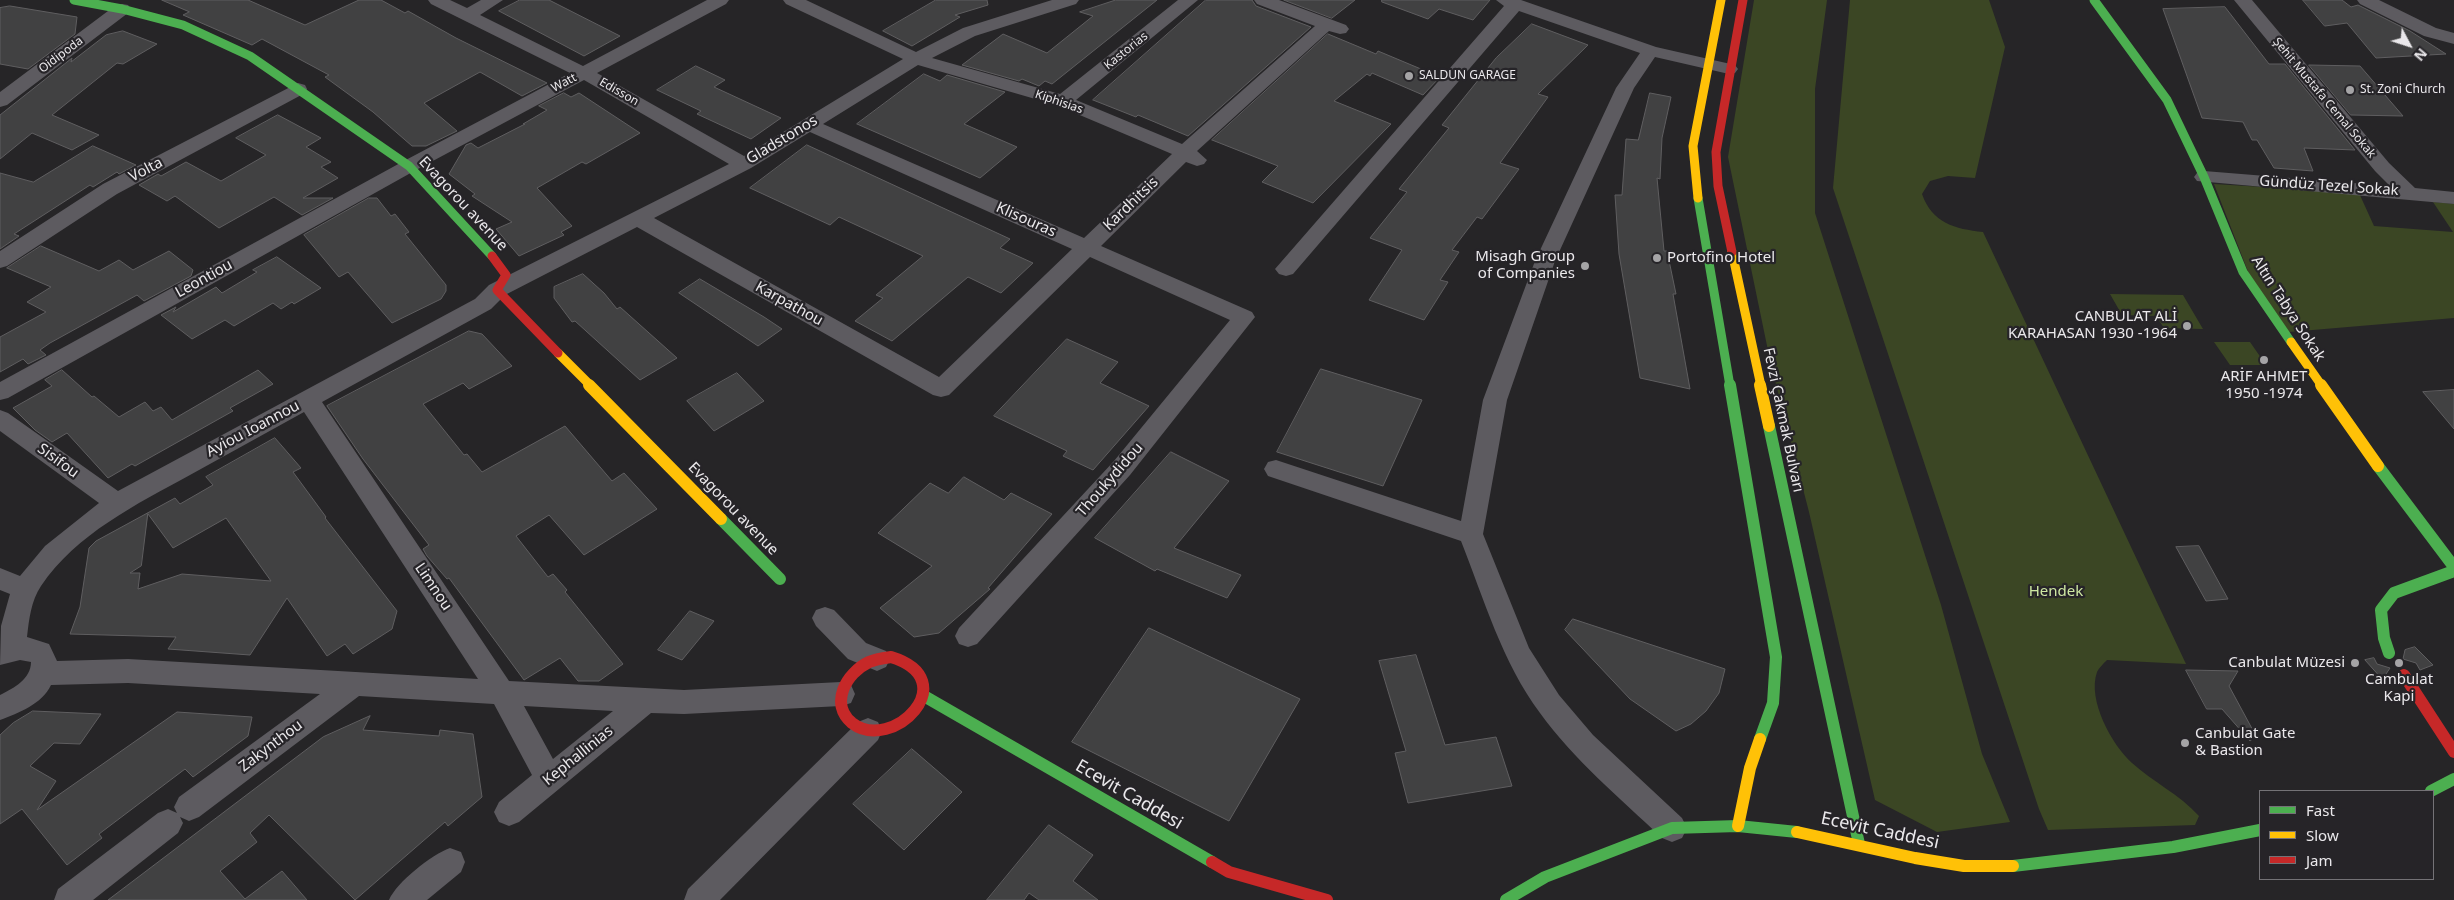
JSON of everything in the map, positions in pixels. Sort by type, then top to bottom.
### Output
[{"type":"street","name":"Evagorou avenue","points":[[74,0],[122,9],[183,26],[242,52],[408,166],[497,262],[506,275],[497,290],[780,579]]},
{"type":"street","name":"Edisson","points":[[437,0],[584,73],[744,164]]},
{"type":"street","points":[[467,15],[494,0]]},
{"type":"street","name":"Watt","points":[[408,166],[720,0]]},
{"type":"street","name":"Kiphisias","points":[[792,0],[916,59],[1063,101],[1191,156]]},
{"type":"street","name":"Gladstonos","points":[[497,290],[744,164],[916,59],[969,32],[1070,0]]},
{"type":"street","name":"Kastorias","points":[[1063,101],[1189,0]]},
{"type":"street","name":"Kardhitsis","points":[[941,389],[1086,246],[1191,156],[1333,27],[1263,0]]},
{"type":"street","points":[[1721,0],[1693,146],[1695,182],[1776,657],[1773,703],[1750,768],[1738,826]]},
{"type":"street","name":"Fevzi Çakmak Bulvarı","points":[[1743,0],[1716,152],[1718,186],[1859,844]]},
{"type":"street","name":"Altın Tabya Sokak","points":[[2094,0],[2167,100],[2204,177],[2243,272],[2381,470],[2454,567]]},
{"type":"street","name":"Şehit Mustafa Cemal Sokak","points":[[2243,0],[2382,167],[2408,193]]},
{"type":"street","points":[[2366,0],[2430,32],[2454,39]]},
{"type":"street","points":[[1286,269],[1510,2],[1651,51],[1708,63],[1730,70]]},
{"type":"street","name":"Oidipoda","points":[[0,102],[122,9]]},
{"type":"street","points":[[1651,51],[1625,88],[1545,260],[1496,400],[1471,534],[1518,653],[1549,704],[1583,744],[1672,828]]},
{"type":"street","name":"Volta","points":[[0,261],[110,189],[298,89]]},
{"type":"street","name":"Klisouras","points":[[808,124],[1244,317]]},
{"type":"street","name":"Leontiou","points":[[0,392],[408,166]]},
{"type":"street","name":"Gündüz Tezel Sokak","points":[[2204,177],[2454,198]]},
{"type":"street","name":"Karpathou","points":[[637,218],[941,389]]},
{"type":"street","name":"Ayiou Ioannou","points":[[6,651],[26,589],[52,555],[93,519],[117,503],[483,304],[497,290]]},
{"type":"street","name":"Thoukydidou","points":[[968,636],[1122,468],[1244,317]]},
{"type":"street","name":"Limnou","points":[[308,400],[502,693],[550,780]]},
{"type":"street","name":"Sisifou","points":[[0,419],[117,503]]},
{"type":"street","points":[[1276,468],[1471,534]]},
{"type":"street","points":[[2389,653],[2384,638],[2381,610],[2394,593],[2454,571]]},
{"type":"street","points":[[0,578],[26,589]]},
{"type":"street","points":[[825,618],[857,650],[877,659]]},
{"type":"street","points":[[0,708],[26,694],[43,673],[45,663],[43,655],[36,650],[26,648],[6,651]]},
{"type":"street","points":[[891,657],[914,665],[921,674],[925,685],[924,696],[918,709],[909,719],[896,727],[882,731],[868,731],[856,726],[846,718],[840,707],[840,694],[853,672],[877,659],[891,657]]},
{"type":"street","points":[[43,673],[128,671],[684,702],[840,694]]},
{"type":"street","points":[[2404,675],[2439,726],[2454,752]]},
{"type":"street","name":"Zakynthou","points":[[69,900],[178,815],[353,685]]},
{"type":"street","name":"Ecevit Caddesi","points":[[924,696],[1229,872],[1326,900]]},
{"type":"street","name":"Kephallinias","points":[[509,812],[646,700]]},
{"type":"street","points":[[699,900],[868,731]]},
{"type":"street","points":[[2432,790],[2454,779]]},
{"type":"street","name":"Ecevit Caddesi","points":[[1506,900],[1545,877],[1672,828],[1738,826],[1784,830],[1859,844],[1915,858],[1964,866],[2022,866],[2173,847],[2259,830]]},
{"type":"street","points":[[404,900],[450,862]]},
{"type":"green space","points":[[1754,0],[1827,0],[1815,89],[1815,213],[1941,605],[1982,754],[2010,822],[1937,832],[1875,800],[1809,512],[1771,365],[1728,157]]},
{"type":"green space","name":"Hendek","points":[[1850,0],[1989,0],[2005,47],[1975,178],[1948,176],[1930,181],[1922,194],[1932,212],[1946,223],[1963,229],[1983,232],[2186,664],[2107,660],[2097,672],[2095,696],[2103,721],[2124,755],[2191,808],[2199,816],[2195,825],[2048,830],[2039,809],[1833,188]]},
{"type":"green space","points":[[2214,184],[2359,193],[2374,226],[2453,232],[2433,202],[2454,204],[2454,318],[2289,332],[2249,274]]},
{"type":"green space","points":[[2110,294],[2183,295],[2203,329],[2164,328],[2156,316],[2122,315]]},
{"type":"green space","points":[[2214,342],[2250,342],[2266,365],[2230,365]]},
{"type":"building","points":[[162,0],[248,0],[305,25],[359,0],[381,0],[405,13],[408,11],[456,38],[547,83],[522,96],[480,72],[424,103],[457,131],[426,146],[412,146],[373,112],[325,77],[329,75],[262,39],[252,45],[183,15],[189,12]]},
{"type":"building","points":[[520,0],[549,0],[620,36],[584,56],[499,11]]},
{"type":"building","points":[[936,0],[987,0],[988,5],[955,15],[960,17],[912,46],[883,31]]},
{"type":"building","points":[[1116,0],[1157,0],[1052,84],[1045,81],[1039,86],[1022,79],[1019,81],[962,65],[1003,34],[1047,53],[1093,16],[1080,12]]},
{"type":"building","points":[[1206,0],[1252,0],[1256,6],[1311,27],[1188,136],[1138,115],[1136,117],[1093,100]]},
{"type":"building","points":[[1284,0],[1355,0],[1332,18]]},
{"type":"building","points":[[1382,0],[1490,0],[1473,20],[1439,9],[1428,19],[1382,2]]},
{"type":"building","points":[[2303,0],[2342,0],[2351,7],[2358,5],[2410,31],[2446,54],[2376,58],[2347,23],[2325,26]]},
{"type":"building","points":[[10,6],[77,17],[75,34],[28,69],[0,64],[0,8]]},
{"type":"building","points":[[2225,7],[2269,64],[2285,64],[2355,150],[2304,148],[2313,171],[2274,168],[2257,140],[2252,140],[2243,122],[2202,118],[2163,9]]},
{"type":"building","points":[[1532,24],[1588,45],[1538,94],[1548,97],[1500,163],[1519,169],[1482,219],[1477,217],[1452,250],[1459,252],[1440,280],[1448,282],[1424,320],[1369,300],[1402,250],[1370,238],[1407,192],[1399,189],[1449,128],[1442,125],[1496,58]]},
{"type":"building","points":[[123,31],[157,44],[123,64],[117,63],[52,115],[99,135],[72,150],[32,133],[0,159],[0,115],[72,58],[71,62],[106,35]]},
{"type":"building","points":[[1328,34],[1376,54],[1378,51],[1440,77],[1423,95],[1372,73],[1370,76],[1367,74],[1334,101],[1391,124],[1313,203],[1262,182],[1278,166],[1212,140]]},
{"type":"building","name":"St. Zoni Church","points":[[2309,65],[2360,66],[2403,116],[2351,115]]},
{"type":"building","points":[[696,66],[725,80],[714,87],[781,118],[751,139],[697,114],[701,111],[657,90]]},
{"type":"building","points":[[924,74],[940,81],[947,75],[1005,92],[964,124],[1017,147],[980,178],[857,124]]},
{"type":"building","points":[[564,93],[571,97],[579,93],[640,133],[586,164],[582,162],[537,188],[572,226],[561,232],[564,235],[519,256],[496,229],[512,222],[472,196],[475,194],[449,174],[466,145],[471,143],[478,148],[525,124],[523,124],[547,110],[539,106]]},
{"type":"building","points":[[1650,93],[1671,97],[1662,138],[1660,179],[1657,178],[1664,251],[1667,251],[1676,294],[1673,294],[1690,389],[1640,378],[1619,254],[1615,195],[1622,195],[1626,139],[1638,140]]},
{"type":"building","points":[[278,115],[321,138],[306,147],[331,162],[321,167],[338,178],[303,198],[333,198],[302,215],[274,197],[219,228],[175,196],[167,201],[139,185],[158,174],[161,176],[186,162],[221,181],[266,155],[236,138]]},
{"type":"building","points":[[807,145],[1010,239],[1000,248],[1033,263],[1001,293],[968,277],[892,341],[855,321],[883,298],[876,295],[923,256],[839,217],[830,225],[750,188]]},
{"type":"building","points":[[93,146],[136,165],[119,174],[117,172],[93,187],[90,185],[14,234],[19,236],[0,249],[0,173],[33,182]]},
{"type":"building","points":[[369,198],[377,198],[391,216],[395,214],[409,232],[405,234],[446,285],[446,291],[441,299],[392,323],[348,272],[339,277],[304,235]]},
{"type":"building","points":[[41,246],[99,271],[119,260],[133,270],[169,251],[193,270],[191,276],[144,301],[137,295],[50,343],[40,350],[46,355],[28,364],[23,359],[0,372],[0,337],[46,312],[27,302],[51,287],[7,268]]},
{"type":"building","points":[[277,257],[321,288],[294,304],[292,302],[281,309],[273,303],[234,326],[225,320],[192,339],[161,315],[176,307],[173,312],[216,287],[222,293],[257,272],[253,270]]},
{"type":"building","points":[[583,274],[604,293],[617,309],[620,307],[677,358],[640,380],[575,321],[572,322],[554,298],[554,287]]},
{"type":"building","points":[[700,279],[782,329],[758,346],[679,293]]},
{"type":"building","points":[[469,331],[482,334],[512,366],[469,389],[463,383],[423,404],[464,455],[467,454],[482,472],[565,426],[612,481],[624,473],[657,509],[584,555],[549,515],[516,536],[548,577],[553,574],[567,590],[565,592],[623,664],[599,681],[578,681],[560,658],[524,680],[449,578],[447,579],[427,556],[423,549],[429,545],[363,459],[327,406]]},
{"type":"building","points":[[1067,339],[1118,362],[1100,383],[1149,406],[1093,470],[1063,456],[1067,451],[994,416]]},
{"type":"building","points":[[1321,369],[1422,400],[1383,486],[1277,452]]},
{"type":"building","points":[[62,370],[92,397],[94,396],[119,417],[145,402],[153,411],[161,407],[172,420],[258,370],[273,384],[230,408],[233,411],[135,466],[132,464],[108,478],[67,433],[52,442],[35,430],[13,408],[52,386],[45,380]]},
{"type":"building","points":[[737,373],[764,401],[714,431],[687,401]]},
{"type":"building","points":[[2454,390],[2454,429],[2423,392]]},
{"type":"building","points":[[275,438],[301,468],[293,472],[325,518],[397,611],[392,629],[353,654],[345,644],[327,656],[287,598],[250,655],[168,649],[176,637],[70,634],[80,607],[89,548],[96,541],[175,498],[180,504],[213,485],[206,477]],"holes":[[[148,514],[173,548],[226,518],[271,581],[182,574],[138,589],[140,573],[130,573],[141,566]]]},
{"type":"building","points":[[1171,452],[1229,481],[1174,548],[1241,575],[1227,598],[1157,569],[1155,571],[1095,538]]},
{"type":"building","points":[[964,477],[1004,500],[1011,493],[1052,514],[988,588],[990,589],[939,633],[914,637],[880,608],[932,566],[878,533],[930,483],[948,493]]},
{"type":"building","points":[[2199,546],[2228,599],[2206,601],[2176,547]]},
{"type":"building","points":[[690,611],[714,621],[682,660],[658,650]]},
{"type":"building","points":[[1573,619],[1725,669],[1719,693],[1706,711],[1691,724],[1676,731],[1630,699],[1565,630]]},
{"type":"building","points":[[1149,628],[1300,699],[1229,821],[1072,742]]},
{"type":"building","points":[[2415,647],[2433,665],[2420,670],[2416,663],[2403,659],[2405,650]]},
{"type":"building","points":[[1416,655],[1445,745],[1496,737],[1512,786],[1408,803],[1395,753],[1406,751],[1379,661]]},
{"type":"building","points":[[2374,658],[2377,664],[2390,668],[2386,674],[2387,678],[2382,679],[2365,660]]},
{"type":"building","points":[[2186,670],[2238,671],[2229,686],[2256,736],[2250,741],[2222,709],[2207,709]]},
{"type":"building","points":[[33,711],[101,714],[80,744],[54,743],[30,766],[56,781],[37,810],[177,712],[252,717],[248,736],[193,777],[185,769],[99,834],[102,838],[67,865],[22,809],[0,824],[0,735],[13,723]]},
{"type":"building","points":[[370,716],[363,730],[439,736],[440,730],[473,734],[482,797],[448,826],[445,822],[355,900],[269,815],[250,833],[257,842],[220,871],[245,899],[282,871],[307,900],[108,900],[323,737]]},
{"type":"building","points":[[912,749],[962,792],[904,850],[853,804]]},
{"type":"building","points":[[1049,825],[1093,855],[1073,881],[1098,900],[1039,900],[1029,893],[1024,900],[987,900]]},
{"type":"traffic: fast","points":[[74,0],[122,9],[183,25],[250,56],[409,166],[492,256]]},
{"type":"traffic: fast","points":[[2094,0],[2167,100],[2204,177],[2243,272],[2291,342]]},
{"type":"traffic: fast","points":[[1698,198],[1776,657],[1773,703],[1760,739]]},
{"type":"traffic: fast","points":[[1769,426],[1859,844]]},
{"type":"traffic: fast","points":[[2378,466],[2454,567]]},
{"type":"traffic: fast","points":[[721,519],[780,579]]},
{"type":"traffic: fast","points":[[2389,653],[2384,638],[2381,610],[2394,593],[2454,571]]},
{"type":"traffic: fast","points":[[924,696],[1212,862]]},
{"type":"traffic: fast","points":[[2433,790],[2454,779]]},
{"type":"traffic: fast","points":[[1506,900],[1545,877],[1672,828],[1738,826],[1797,832]]},
{"type":"traffic: fast","points":[[2013,866],[2173,847],[2259,830]]},
{"type":"traffic: slow","points":[[1698,198],[1693,146],[1721,0]]},
{"type":"traffic: slow","points":[[1732,252],[1769,426]]},
{"type":"traffic: slow","points":[[2291,342],[2378,466]]},
{"type":"traffic: slow","points":[[558,353],[721,519]]},
{"type":"traffic: slow","points":[[1738,826],[1750,768],[1760,739]]},
{"type":"traffic: slow","points":[[1797,832],[1915,858],[1964,866],[2013,866]]},
{"type":"traffic: jam","points":[[1732,252],[1718,186],[1716,152],[1743,0]]},
{"type":"traffic: jam","points":[[492,256],[506,275],[497,290],[558,353]]},
{"type":"traffic: jam","points":[[891,657],[905,661],[912,666],[923,679],[924,694],[918,707],[906,719],[891,727],[875,731],[859,728],[846,718],[842,710],[840,702],[844,686],[849,678],[862,666],[874,660],[891,657]]},
{"type":"traffic: jam","points":[[2404,675],[2454,752]]},
{"type":"traffic: jam","points":[[1212,862],[1229,872],[1327,900]]},
{"type":"place","name":"SALDUN GARAGE","points":[[1409,76]]},
{"type":"place","name":"St. Zoni Church","points":[[2350,90]]},
{"type":"place","name":"Portofino Hotel","points":[[1657,258]]},
{"type":"place","name":"Misagh Group of Companies","points":[[1585,266]]},
{"type":"place","name":"CANBULAT ALİ KARAHASAN 1930 -1964","points":[[2187,326]]},
{"type":"place","name":"ARİF AHMET 1950 -1974","points":[[2264,360]]},
{"type":"place","name":"Canbulat Müzesi","points":[[2355,663]]},
{"type":"place","name":"Cambulat Kapi","points":[[2399,663]]},
{"type":"place","name":"Canbulat Gate & Bastion","points":[[2185,743]]}]
